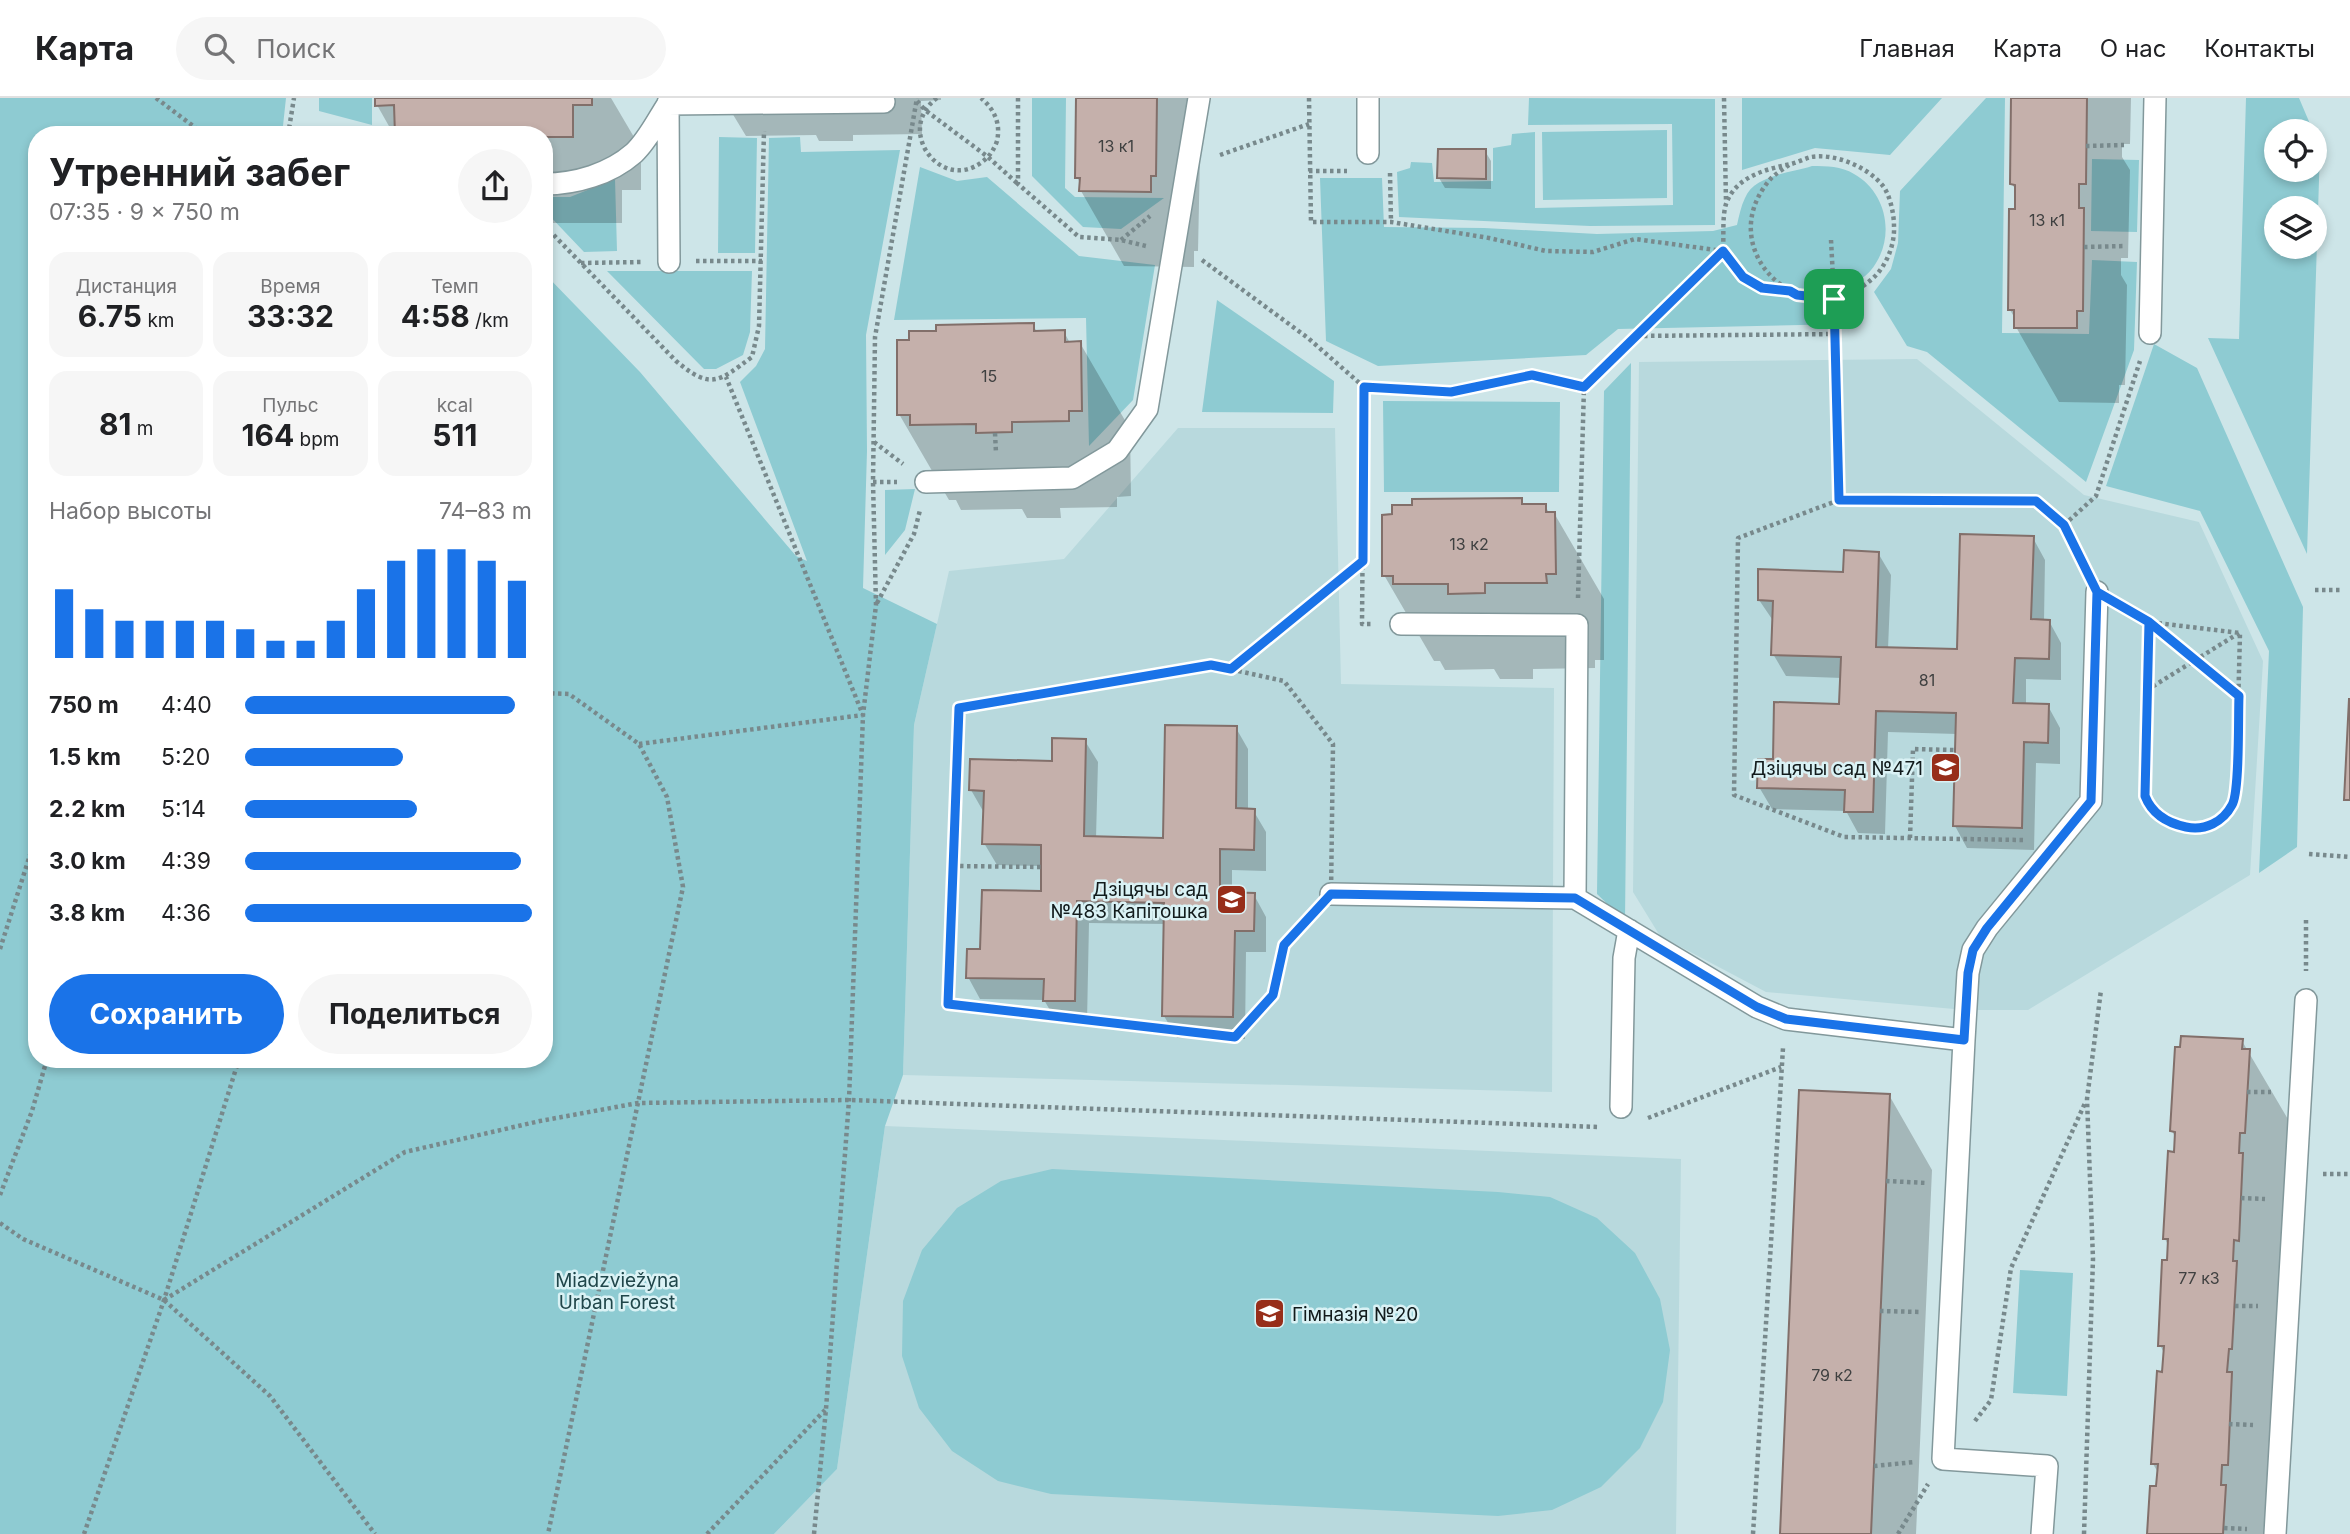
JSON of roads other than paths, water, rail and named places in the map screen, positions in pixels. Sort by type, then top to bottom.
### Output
[{"type":"lane","points":[[926,482],[1072,478],[1117,451],[1147,409],[1199,98]]},
{"type":"lane","points":[[1368,98],[1368,153]]},
{"type":"lane","points":[[2150,333],[2155,98]]},
{"type":"lane","points":[[667,101],[884,102]]},
{"type":"lane","points":[[553,184],[569,184],[611,169],[636,151],[667,101]]},
{"type":"lane","points":[[667,101],[669,262]]},
{"type":"lane","points":[[2042,1534],[2047,1466],[1943,1459],[1964,1040],[1968,973],[1973,950],[1987,928],[2091,801],[2097,592]]},
{"type":"lane","points":[[1401,624],[1577,625],[1575,898]]},
{"type":"lane","points":[[1331,894],[1575,898],[1757,1007],[1786,1019],[1964,1040]]},
{"type":"lane","points":[[1621,1107],[1624,957],[1629,930]]},
{"type":"lane","points":[[2276,1534],[2306,1000]]},
{"type":"place","name":"Дзіцячы сад №471","points":[[1946,768]]},
{"type":"place","name":"Дзіцячы сад №483 Капітошка","points":[[1231,900]]},
{"type":"place","name":"Гімназія №20","points":[[1269,1314]]},
{"type":"park label","name":"Miadzviežyna Urban Forest","points":[[617,1291]]}]
